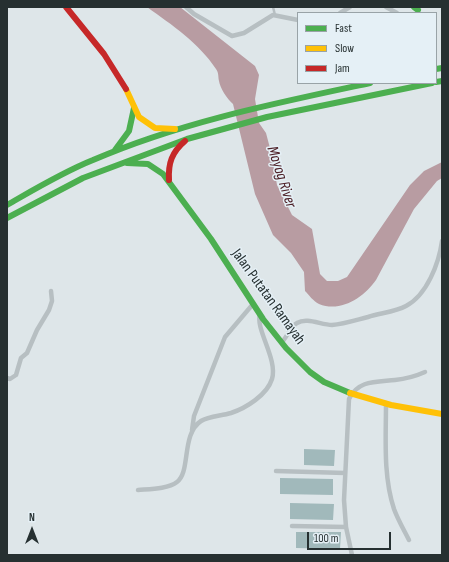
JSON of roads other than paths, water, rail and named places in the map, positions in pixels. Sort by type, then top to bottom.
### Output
[{"type":"main road","points":[[66,7],[104,54],[124,85],[139,117],[155,128],[176,129]]},
{"type":"main road","points":[[7,205],[89,160],[176,129],[266,105],[365,84]]},
{"type":"main road","points":[[7,218],[83,178],[226,127],[266,117],[427,84]]},
{"type":"main road","points":[[114,151],[126,138],[131,129],[134,108]]},
{"type":"main road","points":[[169,180],[168,170],[172,154],[187,140]]},
{"type":"main road","name":"Jalan Putatan Ramayah","points":[[122,163],[143,163],[152,166],[169,180],[224,258],[260,314],[282,342],[310,372],[329,383],[352,393],[386,403],[442,414]]},
{"type":"street","points":[[186,7],[194,14],[232,36],[244,33],[275,15],[297,20]]},
{"type":"street","points":[[386,7],[395,12]]},
{"type":"street","points":[[282,342],[294,325],[298,322],[311,321],[327,325],[339,324],[397,309],[414,301],[431,277],[442,241]]},
{"type":"street","points":[[7,378],[10,379],[16,375],[20,358],[27,353],[37,330],[49,310],[52,301],[51,292]]},
{"type":"street","points":[[138,490],[168,486],[178,482],[182,475],[194,416],[223,341],[231,329],[253,304]]},
{"type":"street","points":[[192,430],[201,421],[241,409],[257,398],[270,383],[272,368],[266,341],[259,322],[260,314]]},
{"type":"street","points":[[352,555],[346,527],[344,500],[348,407],[352,393],[367,383],[401,379],[425,372]]},
{"type":"street","points":[[386,403],[387,472],[390,491],[394,508],[409,540]]},
{"type":"street","points":[[276,471],[346,473]]},
{"type":"street","points":[[292,526],[346,527]]},
{"type":"lane","points":[[273,7],[275,15]]},
{"type":"water label","name":"Moyog River","points":[[281,177]]}]
